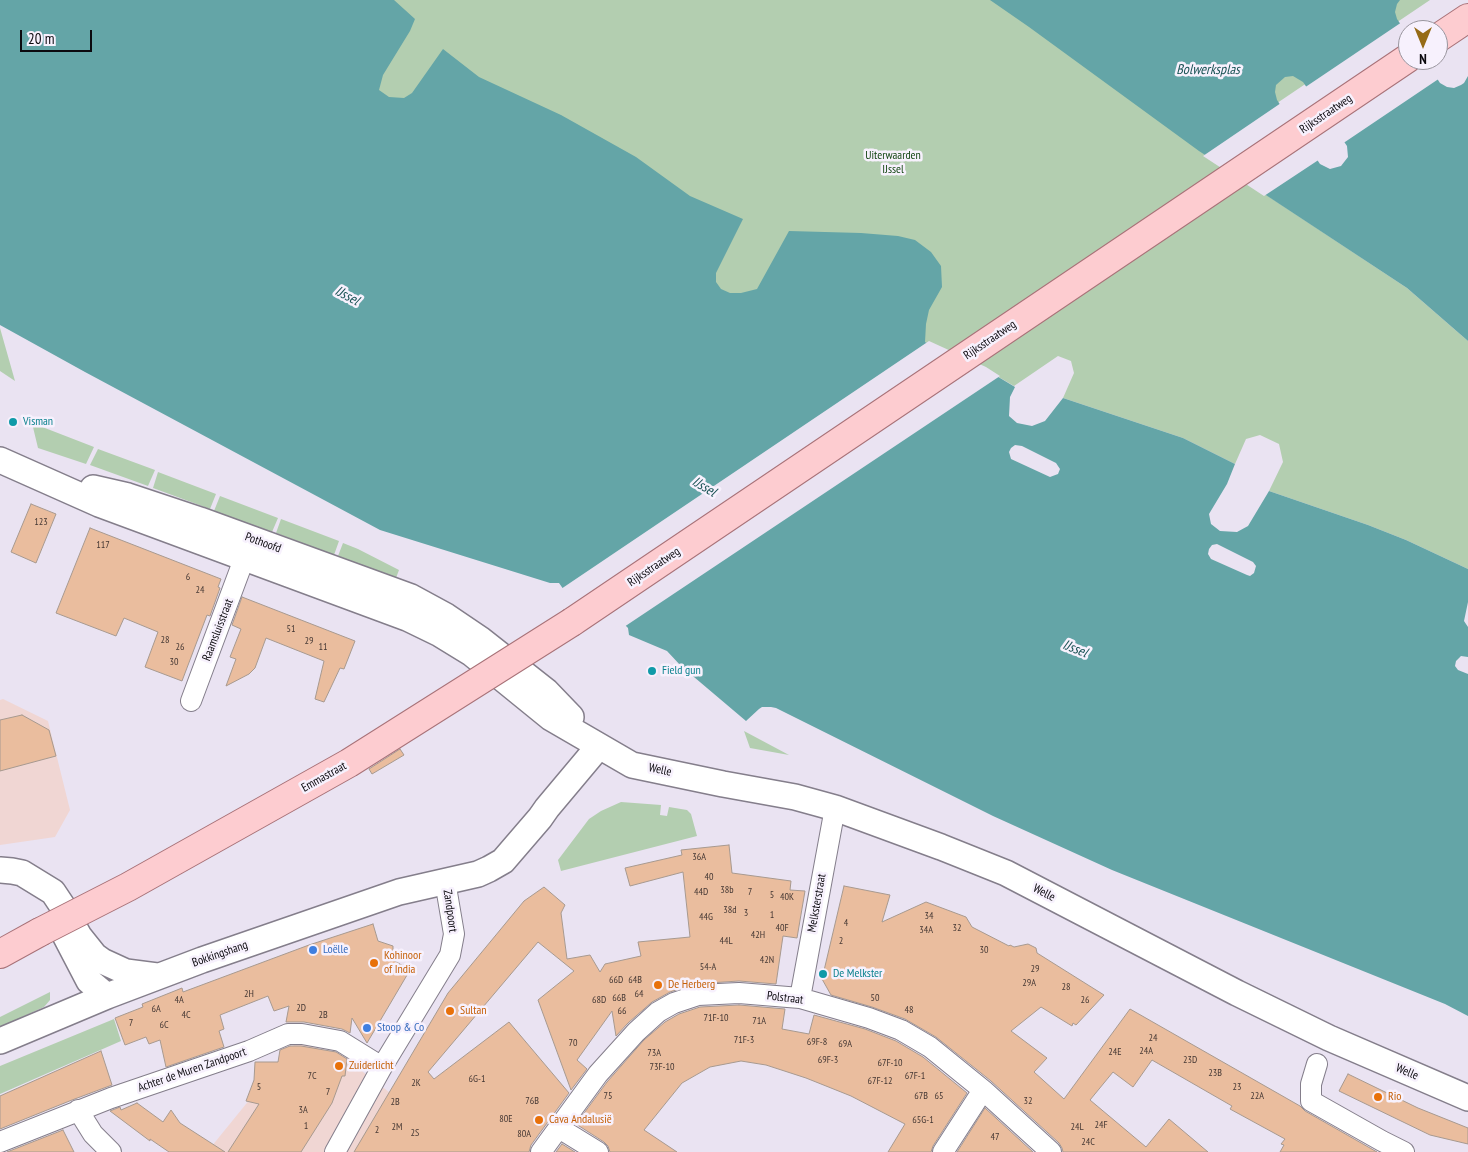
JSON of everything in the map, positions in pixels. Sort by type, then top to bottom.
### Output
[{"type":"main road","points":[[1448,31],[1468,18]]},
{"type":"main road","name":"Rijksstraatweg","points":[[572,622],[1398,65]]},
{"type":"main road","name":"Emmastraat","points":[[0,954],[128,887],[349,763],[572,622]]},
{"type":"street","name":"Pothoofd","points":[[0,460],[98,504],[407,618],[440,634],[476,646]]},
{"type":"street","name":"Pothoofd","points":[[34,475],[128,496],[200,520],[411,597],[446,616],[476,646]]},
{"type":"street","name":"Raamsluisstraat","points":[[191,701],[244,559]]},
{"type":"street","name":"Welle","points":[[476,646],[546,691],[600,746],[632,765],[794,797],[835,808],[941,847],[1006,873],[1237,993],[1330,1038],[1468,1098]]},
{"type":"street","name":"Zandpoort","points":[[334,1152],[382,1067],[450,955],[454,934],[445,882],[478,874],[503,861],[600,746]]},
{"type":"street","name":"Melksterstraat","points":[[800,998],[835,808]]},
{"type":"street","points":[[0,870],[12,870],[22,873],[53,892],[79,936],[95,956],[102,961],[126,972],[159,976]]},
{"type":"street","name":"Bokkingshang","points":[[0,1041],[159,976],[399,892],[445,882]]},
{"type":"street","points":[[41,885],[89,981],[107,996]]},
{"type":"street","name":"Polstraat","points":[[541,1152],[598,1074],[636,1032],[658,1012],[674,1003],[698,995],[739,993],[800,998],[869,1018],[901,1030],[930,1047],[983,1090],[1051,1152]]},
{"type":"street","name":"Achter de Muren Zandpoort","points":[[0,1142],[78,1110],[249,1051],[288,1034],[302,1034],[340,1041],[382,1067]]},
{"type":"street","points":[[1317,1064],[1311,1084],[1311,1102],[1404,1152]]},
{"type":"street","points":[[943,1152],[983,1090]]},
{"type":"street","points":[[78,1110],[93,1134],[111,1152]]},
{"type":"street","points":[[559,1128],[598,1152]]},
{"type":"shaded area","points":[[3,699],[48,721],[70,810],[55,837],[0,845],[0,700]]},
{"type":"shaded area","points":[[298,1040],[350,1062],[467,1152],[207,1152]]},
{"type":"green space","name":"Uiterwaarden IJssel","points":[[232,0],[1430,0],[1203,153],[1407,288],[1468,341],[1468,569],[1406,540],[1368,525],[1269,491],[1283,462],[1279,444],[1260,435],[1246,439],[1235,464],[1183,438],[1063,398],[1074,373],[1071,361],[1058,356],[1014,386],[985,369],[925,342],[718,293],[380,105]]},
{"type":"green space","points":[[0,328],[15,381],[0,371]]},
{"type":"green space","points":[[32,423],[94,447],[86,464],[38,448]]},
{"type":"green space","points":[[98,449],[155,470],[148,486],[90,465]]},
{"type":"green space","points":[[158,472],[216,494],[210,509],[153,488]]},
{"type":"green space","points":[[220,496],[278,518],[272,532],[214,511]]},
{"type":"green space","points":[[281,519],[339,541],[334,555],[276,533]]},
{"type":"green space","points":[[343,543],[399,570],[396,578],[338,556]]},
{"type":"green space","points":[[744,731],[789,755],[750,748]]},
{"type":"green space","points":[[621,802],[661,805],[660,815],[667,816],[669,807],[687,810],[691,814],[697,836],[561,871],[558,860],[589,819]]},
{"type":"green space","points":[[50,992],[50,1000],[44,1007],[0,1027],[0,1017]]},
{"type":"green space","points":[[114,1019],[121,1041],[0,1094],[0,1066]]},
{"type":"water","name":"IJssel","points":[[0,0],[394,0],[415,19],[410,31],[383,75],[379,90],[389,97],[404,98],[412,93],[443,49],[479,77],[561,115],[636,157],[690,196],[743,219],[716,273],[716,282],[721,289],[730,293],[741,293],[757,289],[789,231],[861,233],[898,236],[915,240],[931,252],[941,266],[942,287],[929,310],[925,342],[985,369],[1015,387],[1010,397],[1009,416],[1017,423],[1032,426],[1045,421],[1063,398],[1183,438],[1235,464],[1227,484],[1209,514],[1211,524],[1220,531],[1237,532],[1248,526],[1269,491],[1368,525],[1406,540],[1468,569],[1468,602],[1464,621],[1468,627],[1468,1016],[1445,1004],[1112,870],[993,816],[776,708],[762,707],[746,721],[681,666],[667,651],[629,635],[628,628],[624,624],[593,613],[581,614],[559,583],[550,583],[380,530],[0,325]]},
{"type":"water","name":"Bolwerksplas","points":[[990,0],[1400,0],[1395,12],[1398,20],[1398,70],[1432,70],[1440,83],[1454,88],[1464,83],[1468,76],[1468,341],[1407,288],[1199,151]],"holes":[[[1293,76],[1303,82],[1347,146],[1348,157],[1341,166],[1330,169],[1320,164],[1277,100],[1276,85],[1285,77]]]},
{"type":"pier","points":[[1434,0],[1468,0],[1468,59],[1462,62],[1448,42],[1448,20],[1433,20],[1424,7]]},
{"type":"pier","points":[[1398,25],[1398,70],[1435,70],[1440,78],[1342,144],[1304,88]]},
{"type":"pier","points":[[1281,103],[1320,159],[1264,196],[1203,156]]},
{"type":"pier","points":[[929,341],[986,367],[1000,376],[624,627],[617,626],[605,633],[591,615],[579,616],[561,589]]},
{"type":"pier","points":[[1015,445],[1022,446],[1056,463],[1060,469],[1058,474],[1050,477],[1011,459],[1009,452]]},
{"type":"pier","points":[[1217,544],[1253,562],[1256,566],[1254,573],[1250,576],[1211,559],[1208,554],[1209,549],[1212,545]]},
{"type":"pier","points":[[1461,656],[1468,657],[1468,674],[1458,670],[1455,666],[1456,661]]},
{"type":"building","points":[[31,504],[56,514],[36,563],[11,552]]},
{"type":"building","points":[[90,528],[221,579],[218,587],[220,588],[210,616],[207,615],[182,681],[145,667],[158,632],[124,618],[116,636],[56,613]]},
{"type":"building","points":[[242,597],[355,641],[344,669],[340,668],[324,702],[315,699],[324,661],[266,638],[255,668],[249,674],[226,686],[236,659],[230,657],[241,629],[232,625]]},
{"type":"building","points":[[22,715],[49,730],[56,756],[0,771],[0,720]]},
{"type":"building","points":[[400,749],[404,755],[372,774],[369,769]]},
{"type":"building","points":[[729,845],[732,873],[791,881],[790,890],[805,891],[797,938],[783,936],[776,984],[739,981],[694,984],[670,992],[652,1002],[616,1036],[612,1011],[577,1060],[587,1069],[571,1090],[538,1000],[574,971],[538,942],[428,1072],[434,1079],[509,1022],[569,1093],[531,1145],[529,1152],[354,1152],[448,993],[524,901],[544,887],[565,905],[561,913],[567,959],[590,955],[600,972],[605,964],[641,956],[638,942],[690,937],[683,872],[630,886],[625,868],[682,855],[681,850]]},
{"type":"building","points":[[844,886],[890,895],[882,922],[926,902],[966,917],[972,927],[1009,946],[1014,947],[1028,944],[1036,948],[1037,953],[1104,995],[1076,1025],[1073,1023],[1072,1026],[1041,1007],[1011,1031],[1047,1058],[1034,1072],[1064,1099],[1130,1009],[1377,1152],[1280,1152],[1284,1145],[1281,1144],[1285,1139],[1230,1109],[1232,1106],[1152,1060],[1133,1087],[1113,1072],[1090,1100],[1146,1147],[1169,1119],[1208,1152],[1063,1152],[1059,1143],[991,1081],[936,1037],[905,1019],[831,995],[822,979]]},
{"type":"building","points":[[373,924],[378,941],[393,946],[393,960],[410,970],[367,1043],[352,1018],[350,1033],[342,1029],[304,1022],[286,1022],[289,1006],[274,1011],[268,996],[220,1015],[224,1029],[219,1031],[224,1047],[166,1067],[160,1040],[149,1044],[146,1037],[125,1045],[115,1018],[143,1007],[142,1004],[182,988],[183,992],[309,945]]},
{"type":"building","points":[[739,1005],[785,1009],[782,1029],[809,1034],[814,1015],[865,1029],[896,1041],[923,1057],[967,1093],[931,1152],[888,1152],[905,1124],[851,1096],[806,1078],[766,1065],[741,1061],[710,1067],[682,1083],[644,1130],[677,1152],[610,1152],[604,1142],[576,1124],[607,1082],[644,1040],[665,1022],[679,1014],[700,1007]]},
{"type":"building","points":[[290,1046],[336,1052],[347,1059],[345,1076],[342,1076],[332,1103],[301,1152],[228,1152],[259,1104],[246,1101],[254,1080],[255,1062],[278,1062],[280,1050]]},
{"type":"building","points":[[101,1051],[112,1085],[0,1129],[0,1096]]},
{"type":"building","points":[[1348,1074],[1418,1108],[1468,1128],[1468,1144],[1430,1135],[1339,1091]]},
{"type":"building","points":[[137,1103],[163,1122],[171,1110],[180,1123],[225,1152],[169,1152],[150,1139],[150,1141],[110,1111],[120,1107],[121,1110]]},
{"type":"building","points":[[985,1108],[1033,1152],[957,1152]]},
{"type":"building","points":[[63,1130],[74,1152],[7,1152]]},
{"type":"building","points":[[562,1144],[575,1152],[556,1152]]},
{"type":"place","name":"Visman","points":[[13,422]]},
{"type":"place","name":"Field gun","points":[[652,671]]},
{"type":"place","name":"Loëlle","points":[[313,950]]},
{"type":"place","name":"Kohinoor of India","points":[[374,963]]},
{"type":"place","name":"De Melkster","points":[[823,974]]},
{"type":"place","name":"De Herberg","points":[[658,985]]},
{"type":"place","name":"Sultan","points":[[450,1011]]},
{"type":"place","name":"Stoop & Co","points":[[367,1028]]},
{"type":"place","name":"Zuiderlicht","points":[[339,1066]]},
{"type":"place","name":"Rio","points":[[1378,1097]]},
{"type":"place","name":"Cava Andalusië","points":[[539,1120]]}]
